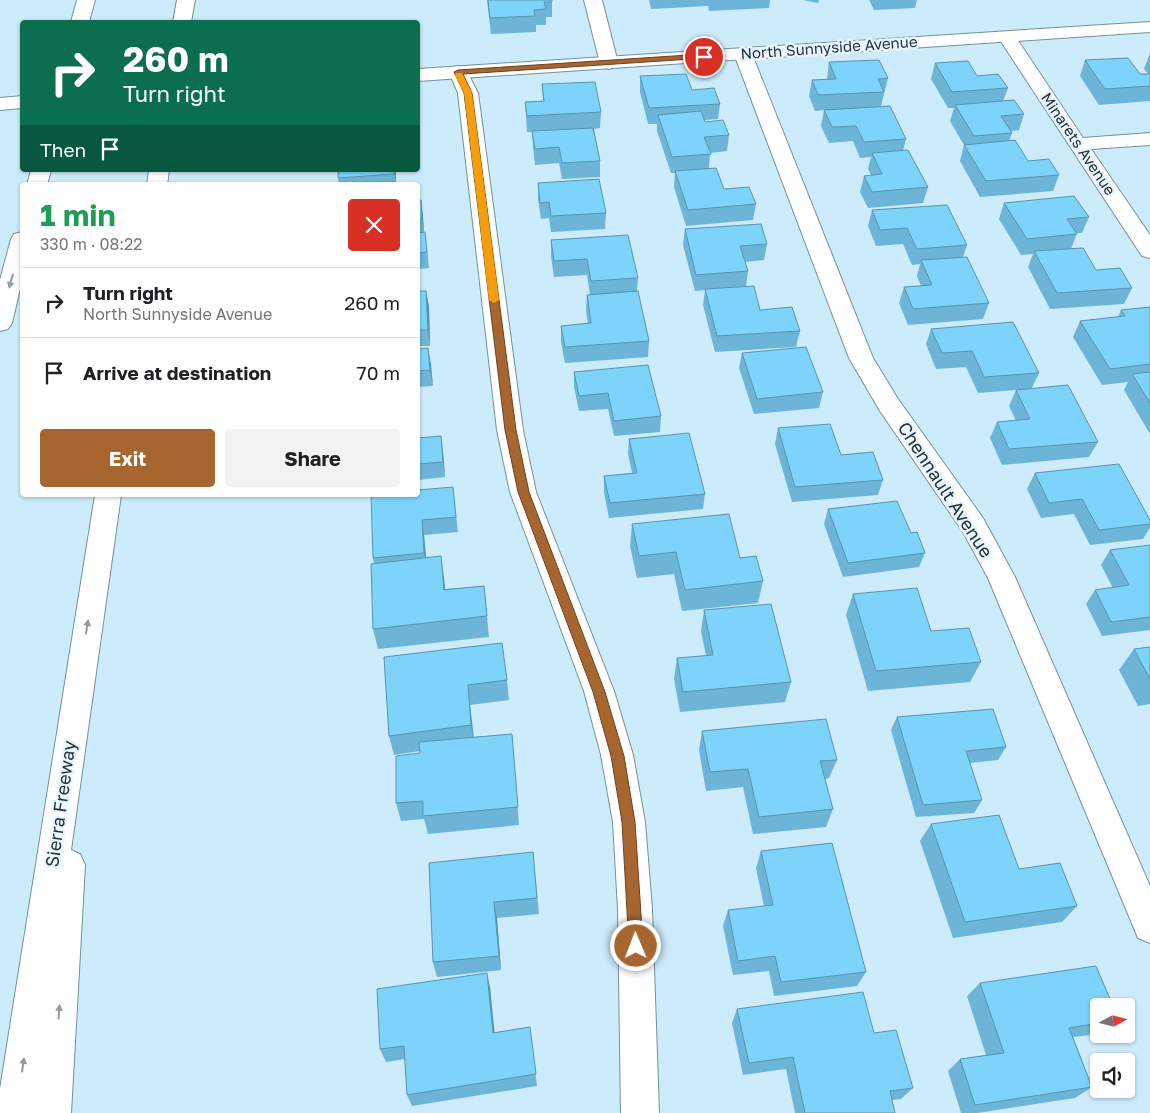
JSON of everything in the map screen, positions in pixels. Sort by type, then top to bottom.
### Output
[{"type":"main road","points":[[81,20],[86,0]]},
{"type":"main road","points":[[182,20],[186,0]]},
{"type":"main road","points":[[593,0],[609,63]]},
{"type":"main road","name":"North Sunnyside Avenue","points":[[420,75],[1150,27]]},
{"type":"main road","name":"Minarets Avenue","points":[[1007,37],[1150,251]]},
{"type":"main road","name":"Chennault Avenue","points":[[743,54],[861,358],[889,405],[973,525],[1001,577],[1150,926]]},
{"type":"main road","points":[[458,72],[468,93],[510,430],[523,492],[599,692],[617,756],[629,822],[635,909],[640,1113]]},
{"type":"main road","points":[[0,104],[20,102]]},
{"type":"main road","points":[[1077,144],[1150,139]]},
{"type":"main road","points":[[0,323],[20,246]]},
{"type":"main road","name":"Sierra Freeway","points":[[16,1113],[82,657],[108,497]]},
{"type":"main road","points":[[52,1113],[82,657]]},
{"type":"building","points":[[488,0],[552,0],[552,2],[544,2],[546,9],[534,10],[535,16],[490,18]]},
{"type":"building","points":[[1128,58],[1140,74],[1150,74],[1150,86],[1105,89],[1085,60]]},
{"type":"building","points":[[879,60],[888,78],[878,79],[884,92],[818,95],[812,80],[836,79],[829,62]]},
{"type":"building","points":[[968,61],[977,76],[998,74],[1008,88],[952,92],[935,63]]},
{"type":"building","points":[[686,74],[692,90],[714,88],[720,104],[649,108],[640,76]]},
{"type":"building","points":[[595,82],[601,112],[527,116],[525,102],[544,101],[542,84]]},
{"type":"building","points":[[1014,100],[1024,114],[1001,116],[1012,133],[974,136],[955,105]]},
{"type":"building","points":[[890,106],[906,139],[864,142],[856,126],[832,127],[824,110]]},
{"type":"building","points":[[701,111],[705,122],[723,120],[729,135],[704,137],[711,154],[672,157],[658,115]]},
{"type":"building","points":[[593,128],[600,161],[562,163],[559,147],[535,149],[532,131]]},
{"type":"building","points":[[1015,140],[1028,161],[1049,159],[1059,175],[986,181],[964,145]]},
{"type":"building","points":[[908,150],[928,187],[872,192],[864,176],[882,174],[872,153]]},
{"type":"building","points":[[716,168],[724,189],[749,187],[756,204],[688,210],[675,171]]},
{"type":"building","points":[[338,172],[394,172],[394,174],[338,178]]},
{"type":"building","points":[[599,179],[606,213],[551,216],[549,202],[540,203],[538,183]]},
{"type":"building","points":[[1074,196],[1089,217],[1067,219],[1077,234],[1027,239],[1004,203]]},
{"type":"building","points":[[420,200],[421,200],[422,218],[420,218]]},
{"type":"building","points":[[947,205],[967,245],[917,249],[907,228],[880,230],[872,210]]},
{"type":"building","points":[[761,224],[767,244],[740,246],[748,271],[696,275],[685,229]]},
{"type":"building","points":[[425,232],[427,252],[420,253],[420,233]]},
{"type":"building","points":[[628,235],[638,278],[591,281],[587,259],[554,261],[551,240]]},
{"type":"building","points":[[1083,248],[1096,270],[1120,268],[1132,288],[1057,293],[1034,251]]},
{"type":"building","points":[[967,257],[989,303],[913,309],[904,287],[932,285],[921,260]]},
{"type":"building","points":[[754,286],[760,310],[792,307],[800,331],[717,336],[705,289]]},
{"type":"building","points":[[420,291],[426,291],[428,330],[420,330]]},
{"type":"building","points":[[638,291],[649,341],[565,347],[561,326],[591,323],[587,295]]},
{"type":"building","points":[[1150,307],[1150,364],[1110,369],[1080,321],[1125,316],[1121,310]]},
{"type":"building","points":[[1013,322],[1039,373],[984,377],[972,351],[942,353],[931,329]]},
{"type":"building","points":[[806,347],[823,392],[757,399],[742,353]]},
{"type":"building","points":[[428,348],[430,370],[420,371],[420,349]]},
{"type":"building","points":[[648,365],[661,416],[614,421],[608,393],[579,396],[574,372]]},
{"type":"building","points":[[1150,372],[1150,403],[1132,374]]},
{"type":"building","points":[[1068,385],[1098,442],[1009,449],[997,422],[1030,419],[1016,390]]},
{"type":"building","points":[[830,424],[841,455],[873,452],[883,480],[795,487],[778,428]]},
{"type":"building","points":[[689,433],[705,494],[610,503],[604,476],[637,473],[629,439]]},
{"type":"building","points":[[441,436],[443,462],[420,464],[420,438]]},
{"type":"building","points":[[1119,464],[1150,520],[1150,524],[1099,530],[1082,499],[1049,503],[1035,473]]},
{"type":"building","points":[[453,487],[456,517],[422,520],[424,553],[373,558],[371,497],[420,497],[420,490]]},
{"type":"building","points":[[897,501],[911,533],[917,532],[925,553],[848,563],[828,509]]},
{"type":"building","points":[[729,514],[740,558],[756,556],[763,581],[685,590],[676,552],[639,556],[632,524]]},
{"type":"building","points":[[1150,545],[1150,617],[1111,622],[1095,590],[1129,585],[1110,550]]},
{"type":"building","points":[[441,556],[444,590],[484,586],[487,616],[373,629],[371,564]]},
{"type":"building","points":[[917,588],[931,631],[969,628],[981,662],[876,671],[853,594]]},
{"type":"building","points":[[771,604],[791,682],[683,692],[677,658],[713,655],[704,610]]},
{"type":"building","points":[[502,643],[507,680],[468,685],[471,725],[389,736],[384,657]]},
{"type":"building","points":[[1150,647],[1150,679],[1134,649]]},
{"type":"building","points":[[993,709],[1006,747],[966,751],[982,800],[923,805],[897,717]]},
{"type":"building","points":[[826,719],[837,760],[820,761],[833,809],[759,817],[748,769],[710,772],[702,731]]},
{"type":"building","points":[[512,734],[518,807],[423,816],[423,801],[396,803],[396,756],[420,753],[419,742]]},
{"type":"building","points":[[999,815],[1019,869],[1060,863],[1077,906],[965,922],[931,824]]},
{"type":"building","points":[[832,843],[866,972],[781,982],[775,956],[738,961],[728,910],[773,905],[761,851]]},
{"type":"building","points":[[533,852],[537,898],[494,902],[499,956],[433,962],[429,863]]},
{"type":"building","points":[[1096,966],[1110,998],[1090,998],[1090,1024],[1069,1028],[1090,1082],[1090,1087],[975,1105],[960,1059],[1004,1053],[980,983]]},
{"type":"building","points":[[487,973],[493,1033],[530,1027],[536,1074],[407,1095],[404,1046],[380,1049],[377,989]]},
{"type":"building","points":[[863,992],[874,1033],[896,1030],[913,1088],[890,1091],[895,1113],[805,1113],[793,1057],[749,1063],[737,1009]]},
{"type":"slow traffic","points":[[459,75],[468,93],[494,300]]},
{"type":"route","points":[[636,946],[629,822],[617,756],[599,692],[523,492],[510,430],[468,93],[458,72],[704,57]]}]
